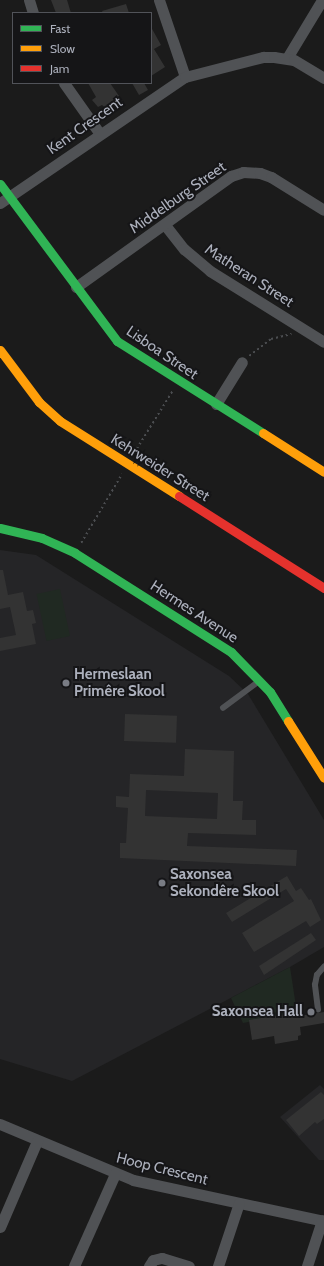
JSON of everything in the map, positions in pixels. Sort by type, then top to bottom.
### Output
[{"type":"street","points":[[29,0],[33,12]]},
{"type":"street","points":[[159,0],[185,77]]},
{"type":"street","points":[[286,58],[322,0]]},
{"type":"street","name":"Kent Crescent","points":[[4,200],[185,77],[241,65],[263,57],[286,58],[324,78]]},
{"type":"street","points":[[65,84],[100,134]]},
{"type":"street","name":"Middelburg Street","points":[[76,287],[165,225],[231,176],[243,172],[266,175],[324,210]]},
{"type":"street","name":"Lisboa Street","points":[[0,184],[4,200],[76,287],[117,341],[324,472]]},
{"type":"street","name":"Matheran Street","points":[[165,225],[184,249],[210,271],[324,342]]},
{"type":"street","name":"Kehrweider Street","points":[[0,350],[39,402],[60,421],[324,588]]},
{"type":"street","points":[[216,404],[242,362]]},
{"type":"street","name":"Hermes Avenue","points":[[0,528],[42,538],[75,553],[220,644],[260,680],[279,704],[323,775]]},
{"type":"street","name":"Hoop Crescent","points":[[0,1124],[115,1174],[170,1189],[239,1202],[323,1221]]},
{"type":"street","points":[[0,1227],[37,1141]]},
{"type":"street","points":[[74,1266],[115,1174]]},
{"type":"street","points":[[218,1266],[239,1202]]},
{"type":"street","points":[[307,1266],[323,1221]]},
{"type":"street","points":[[149,1266],[153,1260],[162,1258],[188,1266]]},
{"type":"lane","points":[[223,708],[260,680]]},
{"type":"lane","points":[[318,1010],[315,985],[317,975],[324,967]]},
{"type":"path","points":[[242,362],[271,339],[304,330]]},
{"type":"shaded area","name":"Saxonsea Sekondêre Skool","points":[[0,550],[36,555],[229,676],[248,694],[324,820],[324,947],[290,967],[72,1081],[0,1059]]},
{"type":"shaded area","points":[[60,589],[70,636],[47,641],[37,594]]},
{"type":"shaded area","points":[[290,967],[297,1013],[243,1023],[231,998]]},
{"type":"shaded area","points":[[320,1085],[324,1089],[324,1160],[319,1160],[280,1117]]},
{"type":"building","points":[[51,0],[67,0],[71,12],[56,12]]},
{"type":"building","points":[[126,4],[129,12],[102,12]]},
{"type":"building","points":[[152,29],[161,45],[154,49],[165,67],[152,75]]},
{"type":"building","points":[[89,84],[111,84],[119,96],[114,100],[117,104],[108,110],[102,105],[98,107],[92,100],[96,97]]},
{"type":"building","points":[[133,84],[145,84],[148,90],[139,95]]},
{"type":"building","points":[[0,570],[3,570],[8,595],[23,592],[27,611],[33,610],[36,623],[32,624],[36,644],[0,651],[0,638],[16,635],[10,607],[0,609]]},
{"type":"building","points":[[125,714],[177,716],[176,743],[124,741]]},
{"type":"building","points":[[185,749],[234,751],[233,801],[243,801],[242,820],[256,820],[256,835],[188,833],[187,846],[297,850],[296,866],[120,858],[120,843],[126,843],[128,808],[116,807],[116,796],[129,797],[130,774],[184,776]],"holes":[[[146,790],[218,793],[217,819],[145,816]]]},
{"type":"building","points":[[287,876],[296,891],[301,888],[309,900],[311,899],[321,920],[310,927],[306,921],[254,952],[242,933],[294,901],[286,889],[232,922],[226,913]]},
{"type":"building","points":[[311,933],[316,940],[264,975],[259,966]]},
{"type":"building","points":[[298,1012],[299,1016],[324,1012],[324,1023],[300,1027],[301,1035],[298,1036],[298,1040],[275,1044],[274,1036],[252,1040],[249,1020]]},
{"type":"building","points":[[321,1092],[324,1095],[324,1119],[317,1124],[315,1122],[299,1136],[286,1120]]},
{"type":"traffic: fast","points":[[0,184],[117,341],[263,433]]},
{"type":"traffic: fast","points":[[0,528],[42,538],[75,553],[231,652],[270,692],[288,721]]},
{"type":"traffic: slow","points":[[0,350],[39,402],[60,421],[179,496]]},
{"type":"traffic: slow","points":[[263,433],[324,472]]},
{"type":"traffic: slow","points":[[288,721],[324,778]]},
{"type":"traffic: jam","points":[[179,496],[324,588]]},
{"type":"place","name":"Hermeslaan Primêre Skool","points":[[66,683]]},
{"type":"place","name":"Saxonsea Sekondêre Skool","points":[[162,883]]},
{"type":"place","name":"Saxonsea Hall","points":[[311,1012]]}]
